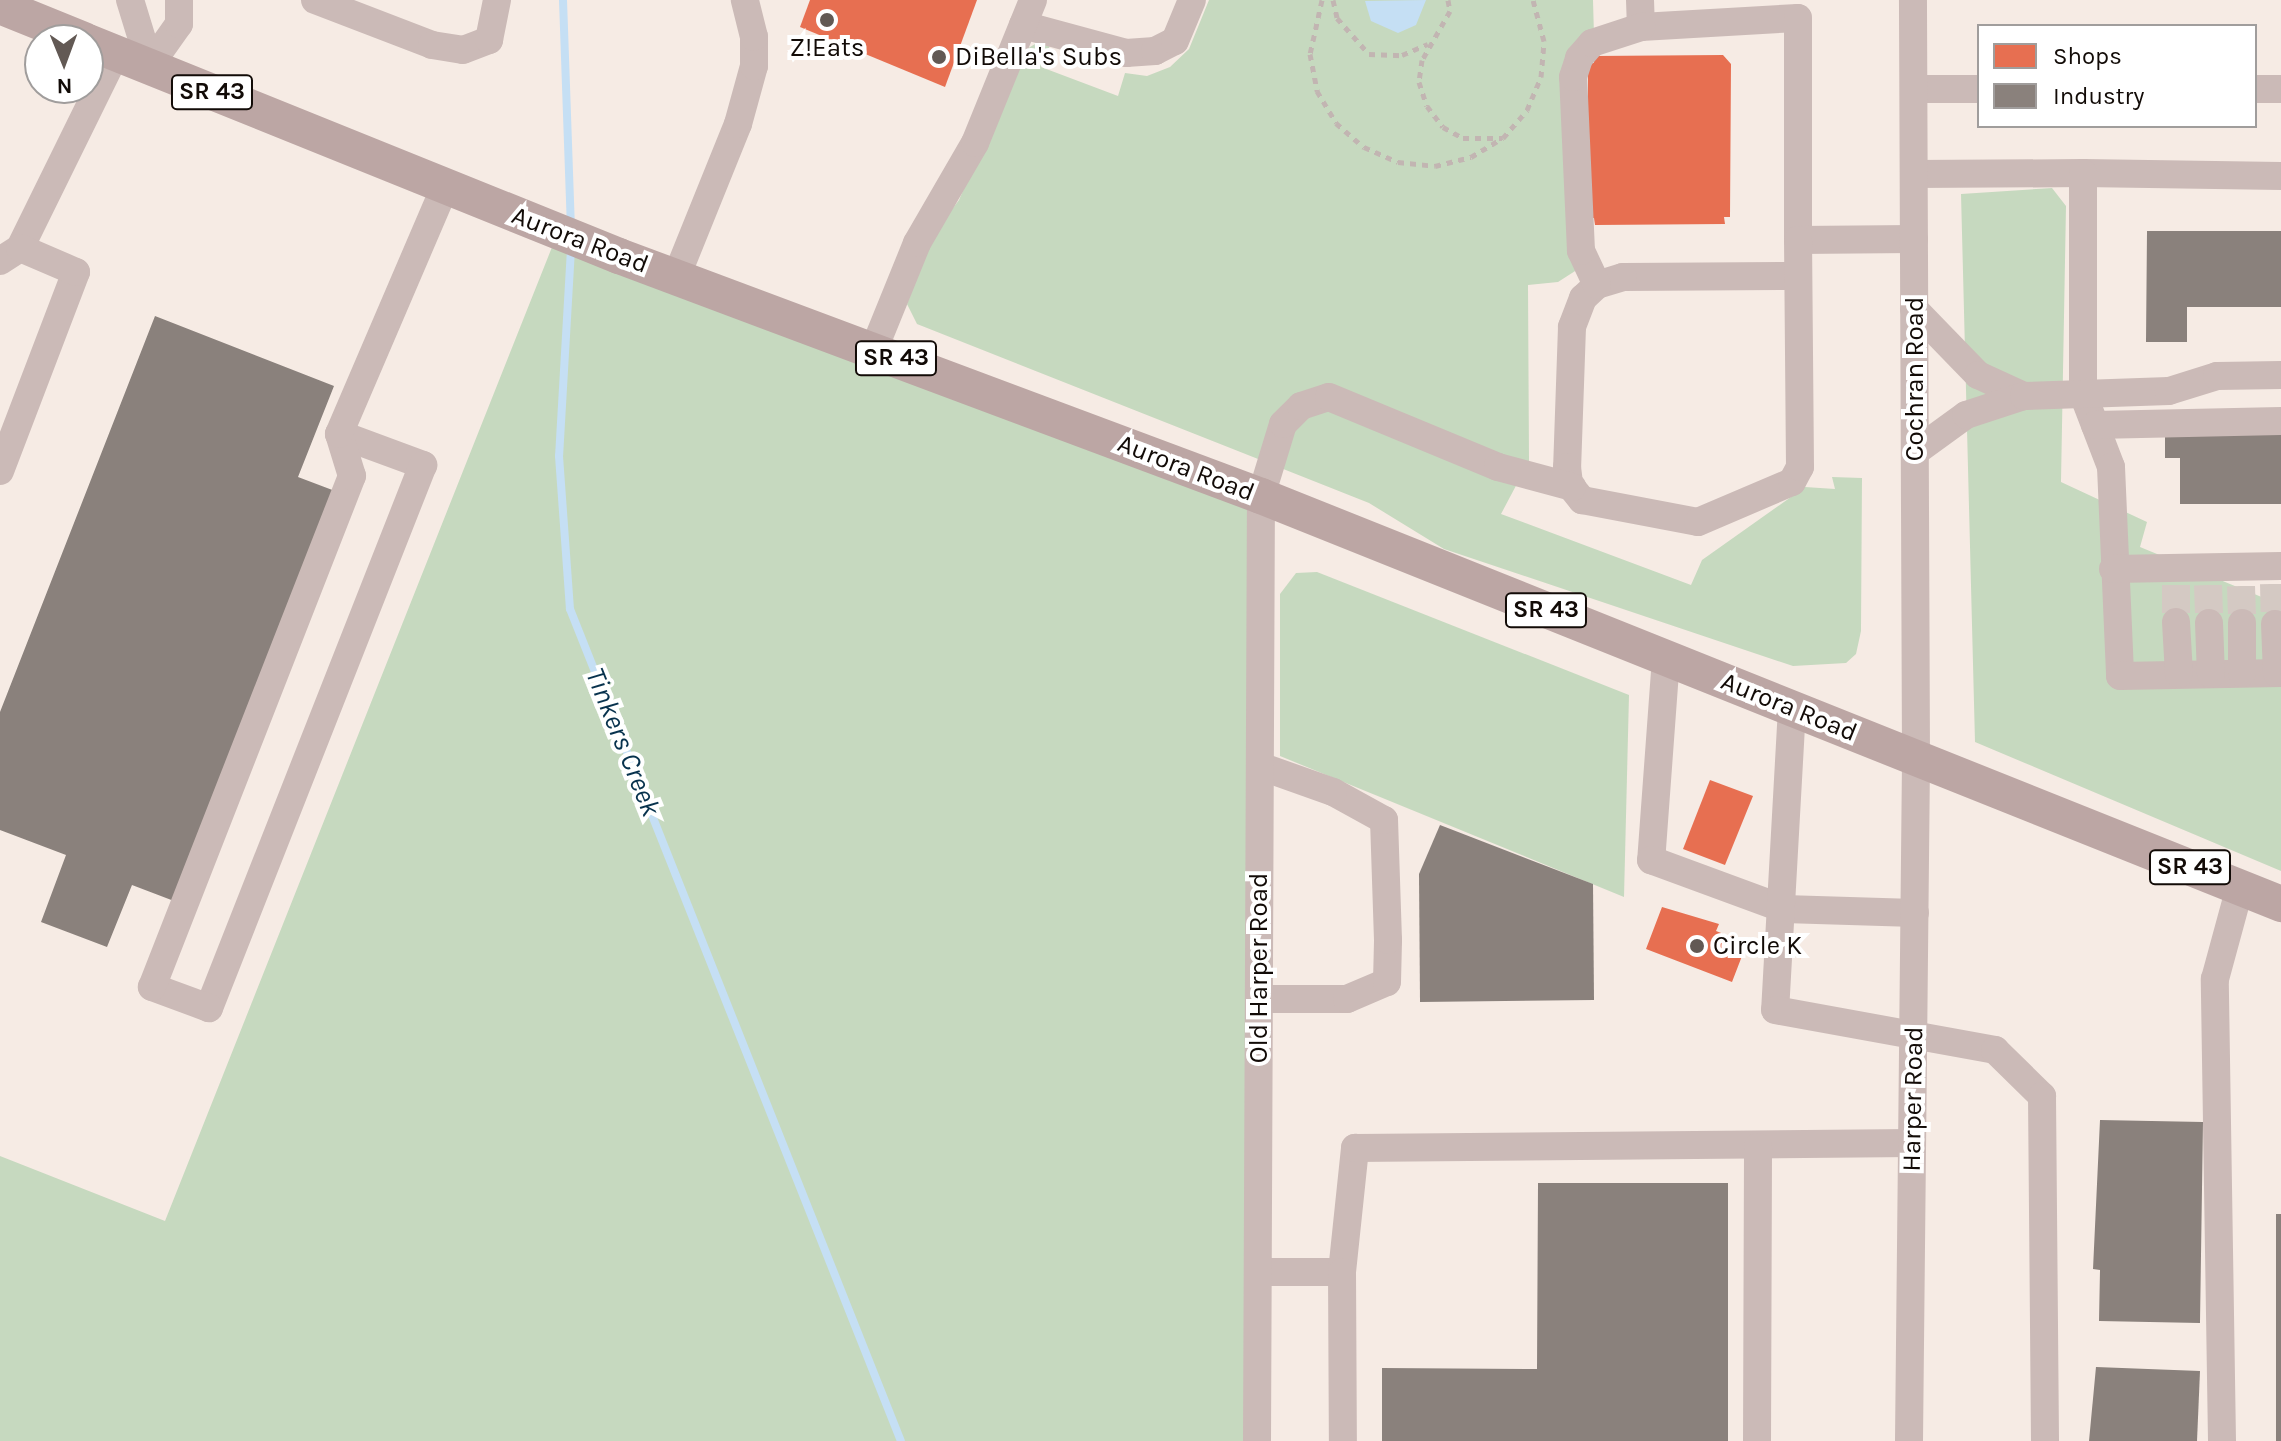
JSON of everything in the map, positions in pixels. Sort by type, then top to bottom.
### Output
[{"type":"main road","name":"Aurora Road","points":[[0,6],[44,24]]},
{"type":"main road","name":"Aurora Road","points":[[104,48],[619,256],[677,275],[1261,496],[2281,904]]},
{"type":"street","points":[[130,0],[150,65]]},
{"type":"street","points":[[150,65],[179,24],[179,0]]},
{"type":"street","points":[[315,0],[432,45],[463,50],[489,40],[497,0]]},
{"type":"street","points":[[874,349],[917,243],[951,192],[975,143],[1028,12],[1126,53],[1155,51],[1175,41],[1192,0]]},
{"type":"street","name":"Cochran Road","points":[[1913,0],[1916,757]]},
{"type":"street","points":[[677,275],[738,124],[754,66],[752,8]]},
{"type":"street","points":[[1597,285],[1581,251],[1573,77],[1579,58],[1592,43],[1640,13],[1798,9],[1800,467],[1792,482],[1698,522],[1582,500],[1572,487],[1567,467],[1572,327],[1583,298],[1597,285],[1623,277],[1798,276]]},
{"type":"street","points":[[1914,89],[1977,89]]},
{"type":"street","points":[[2257,89],[2281,89]]},
{"type":"street","points":[[0,471],[76,272],[10,255],[72,104]]},
{"type":"street","points":[[2083,173],[2083,394],[2111,467],[2120,676],[2279,673],[2275,624]]},
{"type":"street","points":[[1914,174],[2281,176]]},
{"type":"street","points":[[339,434],[423,465],[209,1008],[152,987],[352,476],[339,434],[445,187]]},
{"type":"street","points":[[1798,240],[1914,239]]},
{"type":"street","points":[[1914,309],[1978,375],[2024,396]]},
{"type":"street","points":[[1915,452],[1966,415],[2024,396],[2169,391],[2217,376],[2281,375]]},
{"type":"street","name":"Old Harper Road","points":[[1257,1441],[1261,496],[1283,424],[1301,406],[1329,397],[1498,467],[1572,487]]},
{"type":"street","points":[[2095,425],[2281,421]]},
{"type":"street","points":[[2113,569],[2175,577],[2240,577],[2277,572]]},
{"type":"street","points":[[2176,622],[2179,674]]},
{"type":"street","points":[[2209,623],[2211,674]]},
{"type":"street","points":[[2242,623],[2242,673]]},
{"type":"street","points":[[1666,658],[1651,860],[1784,909],[1915,913]]},
{"type":"street","points":[[1792,708],[1784,909],[1775,1010],[1913,1038],[1995,1050],[2042,1096],[2045,1441]]},
{"type":"street","name":"Harper Road","points":[[1909,1441],[1916,757]]},
{"type":"street","points":[[1259,999],[1347,999],[1387,982],[1388,940],[1384,820],[1333,792],[1260,766]]},
{"type":"street","points":[[2222,1441],[2215,979],[2240,887]]},
{"type":"street","points":[[1343,1441],[1342,1272],[1355,1148],[1758,1147],[1912,1143]]},
{"type":"street","points":[[1757,1441],[1758,1147]]},
{"type":"street","points":[[1258,1272],[1342,1272]]},
{"type":"path","points":[[1322,0],[1310,54],[1317,91],[1336,123],[1364,147],[1398,162],[1435,166],[1471,157],[1503,138],[1527,110],[1541,77],[1544,41],[1533,0]]},
{"type":"path","points":[[1333,0],[1337,18],[1369,54],[1402,55],[1429,44]]},
{"type":"path","points":[[1448,0],[1450,11],[1429,44],[1419,82],[1427,106],[1443,127],[1463,138],[1503,138]]},
{"type":"green space","points":[[1209,0],[1593,0],[1594,36],[1568,62],[1586,264],[1558,282],[1528,285],[1529,461],[1501,514],[1691,585],[1702,560],[1805,487],[1835,489],[1832,477],[1862,478],[1861,631],[1856,654],[1846,663],[1793,666],[1444,549],[1369,503],[917,324],[907,304],[932,236],[959,200],[1022,52],[1035,44],[1051,43],[1041,67],[1118,96],[1125,73],[1147,76],[1170,67],[1189,49]]},
{"type":"green space","points":[[2052,188],[2066,206],[2061,482],[2147,522],[2140,547],[2281,605],[2281,871],[1975,742],[1961,194]]},
{"type":"green space","points":[[558,232],[1261,496],[1257,1441],[0,1441],[0,1156],[165,1221]]},
{"type":"green space","points":[[1317,572],[1629,695],[1624,897],[1280,756],[1280,594],[1296,573]]},
{"type":"water","points":[[1426,0],[1416,25],[1398,33],[1371,21],[1365,1]]},
{"type":"building: Shops","points":[[810,0],[977,0],[945,87],[800,27]]},
{"type":"building: Shops","points":[[1723,55],[1731,64],[1730,217],[1724,217],[1725,224],[1595,225],[1594,218],[1588,218],[1588,63],[1594,63],[1594,56]]},
{"type":"building: Shops","name":"Circle K","points":[[1710,780],[1753,796],[1725,865],[1683,849]]},
{"type":"building: Shops","name":"Circle K","points":[[1662,907],[1719,924],[1716,931],[1747,943],[1732,982],[1646,949]]},
{"type":"building: Industry","points":[[2147,231],[2281,231],[2281,307],[2187,307],[2187,342],[2146,342]]},
{"type":"building: Industry","points":[[155,316],[334,386],[298,477],[335,491],[174,901],[132,885],[107,947],[41,922],[66,855],[0,830],[0,712]]},
{"type":"building: Industry","points":[[2165,430],[2281,430],[2281,504],[2180,504],[2180,458],[2165,458]]},
{"type":"building: Industry","points":[[1440,825],[1593,884],[1594,1000],[1420,1002],[1419,874]]},
{"type":"building: Industry","points":[[2100,1120],[2203,1122],[2200,1323],[2099,1321],[2100,1270],[2093,1269]]},
{"type":"building: Industry","points":[[1538,1183],[1728,1183],[1728,1441],[1382,1441],[1382,1368],[1537,1369]]},
{"type":"building: Industry","points":[[2276,1214],[2281,1214],[2281,1441],[2276,1441]]},
{"type":"building: Industry","points":[[2096,1367],[2200,1371],[2197,1441],[2089,1441]]},
{"type":"waterway","name":"Tinkers Creek","points":[[563,0],[571,227]]},
{"type":"waterway","name":"Tinkers Creek","points":[[571,249],[559,456],[570,609],[901,1441]]},
{"type":"tunnel","points":[[2274,584],[2275,624]]},
{"type":"tunnel","points":[[2176,585],[2176,622]]},
{"type":"tunnel","points":[[2208,585],[2209,623]]},
{"type":"tunnel","points":[[2241,586],[2242,623]]},
{"type":"place","name":"Z!Eats","points":[[827,20]]},
{"type":"place","name":"DiBella's Subs","points":[[939,57]]},
{"type":"place","name":"Circle K","points":[[1697,946]]}]
